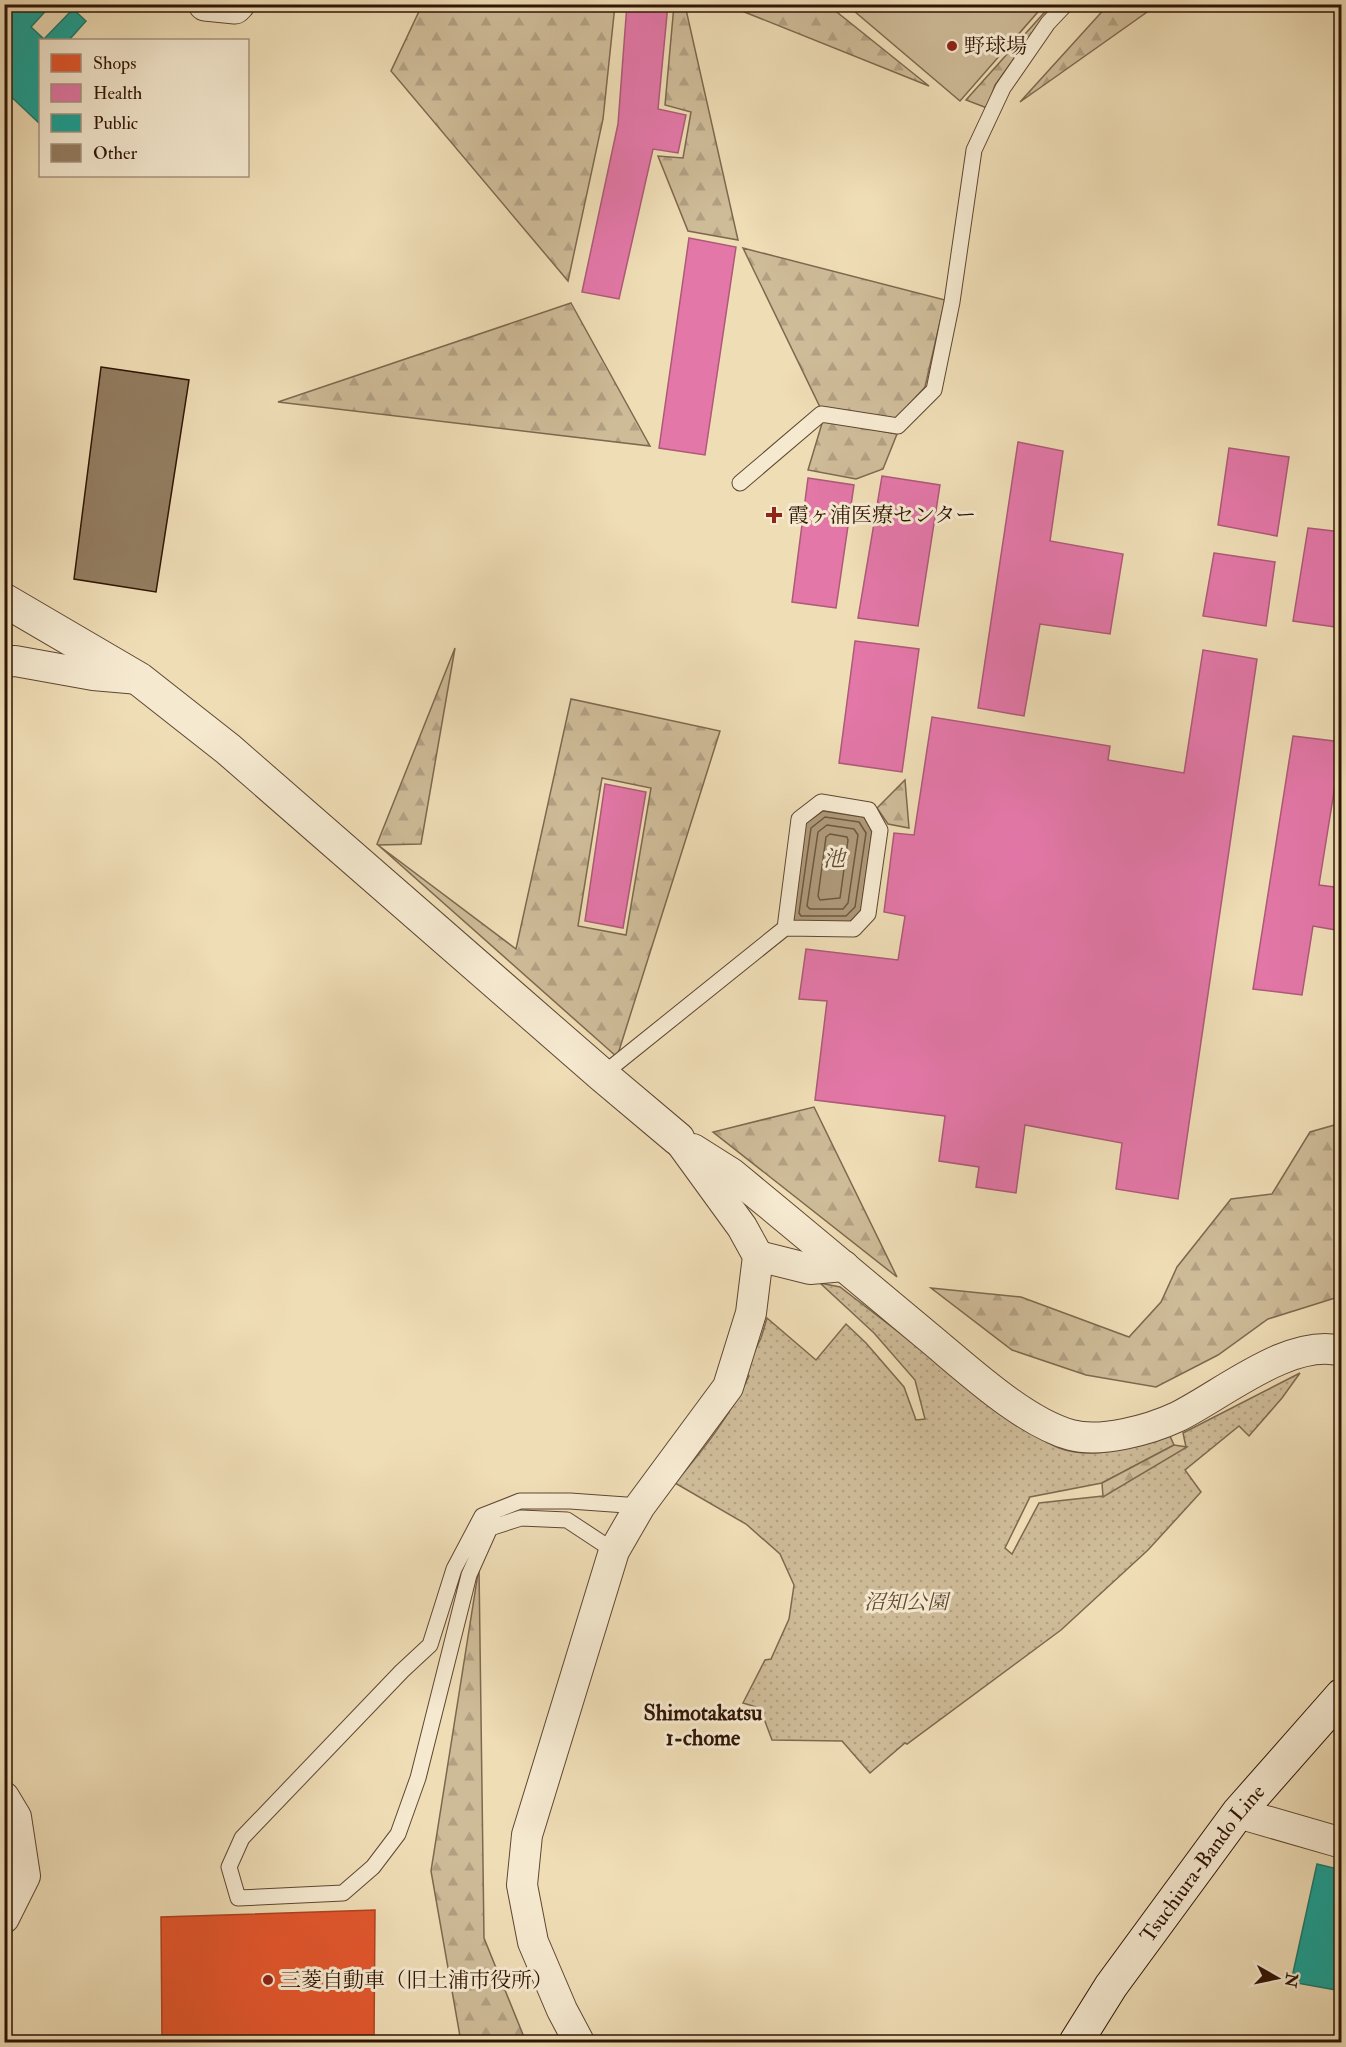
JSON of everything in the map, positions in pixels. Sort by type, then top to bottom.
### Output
[{"type":"street","points":[[205,4],[235,7],[238,4]]},
{"type":"street","points":[[4,600],[139,679],[228,749],[602,1076],[678,1139],[730,1173],[992,1390],[1041,1422],[1072,1435],[1103,1437],[1140,1430],[1176,1417],[1284,1357],[1306,1350],[1332,1349],[1341,1352]]},
{"type":"street","points":[[4,662],[15,661],[93,675],[139,679]]},
{"type":"street","points":[[579,2043],[533,1942],[522,1885],[527,1835],[614,1551],[640,1506],[728,1387],[750,1313],[758,1256],[742,1227],[678,1139]]},
{"type":"street","points":[[758,1256],[810,1269],[844,1266]]},
{"type":"street","name":"Tsuchiura-Bando Line","points":[[1076,2043],[1111,1986],[1238,1813],[1341,1695]]},
{"type":"street","points":[[4,1797],[16,1817],[25,1876],[4,1918]]},
{"type":"street","points":[[1238,1813],[1341,1843]]},
{"type":"lane","points":[[740,483],[821,414],[898,426],[934,390],[952,302],[974,150],[1003,88],[1048,23],[1066,4]]},
{"type":"lane","points":[[602,1076],[785,928],[854,929],[868,914],[880,830],[869,810],[822,802],[799,819],[785,928]]},
{"type":"lane","points":[[614,1551],[567,1520],[521,1518],[490,1528],[469,1575],[418,1778],[398,1834],[373,1866],[343,1893],[238,1898],[229,1867],[242,1838],[402,1671],[430,1645],[454,1569],[482,1516],[520,1501],[570,1501],[640,1506]]},
{"type":"green space","points":[[422,5],[615,5],[603,119],[568,281],[391,71]]},
{"type":"green space","points":[[674,5],[685,5],[738,240],[688,231],[658,156],[683,158],[691,112],[665,105]]},
{"type":"green space","points":[[727,5],[828,5],[929,86]]},
{"type":"green space","name":"野球場","points":[[847,5],[1044,5],[960,101]]},
{"type":"green space","points":[[1051,5],[1056,5],[1044,17],[995,85],[987,108],[966,100]]},
{"type":"green space","points":[[1108,5],[1157,5],[1020,102]]},
{"type":"green space","points":[[743,248],[945,300],[925,387],[895,420],[820,407]]},
{"type":"green space","points":[[571,303],[650,446],[278,402]]},
{"type":"green space","points":[[823,420],[897,434],[883,469],[856,479],[808,470]]},
{"type":"green space","points":[[455,648],[421,844],[377,844]]},
{"type":"green space","points":[[571,699],[720,731],[617,1057],[379,846],[516,949]],"holes":[[[602,778],[651,788],[626,935],[578,926]]]},
{"type":"green space","points":[[905,780],[909,828],[888,824],[877,808]]},
{"type":"green space","points":[[814,1107],[897,1277],[713,1132]]},
{"type":"green space","points":[[1341,1121],[1341,1299],[1335,1298],[1268,1319],[1218,1355],[1156,1387],[1086,1375],[1012,1350],[931,1288],[1021,1297],[1129,1337],[1161,1302],[1177,1267],[1231,1199],[1272,1194],[1310,1132],[1338,1124]]},
{"type":"green space","name":"沼知公園","points":[[820,1283],[840,1287],[1026,1430],[1055,1446],[1073,1452],[1101,1452],[1129,1447],[1169,1434],[1174,1445],[1102,1483],[1030,1497],[1005,1548],[1012,1554],[1039,1503],[1103,1496],[1186,1447],[1183,1433],[1300,1373],[1249,1436],[1239,1426],[1185,1470],[1201,1492],[1148,1550],[1061,1630],[907,1744],[905,1743],[870,1773],[842,1741],[772,1740],[760,1708],[743,1703],[765,1660],[771,1659],[789,1619],[794,1585],[780,1554],[746,1524],[675,1483],[715,1432],[742,1391],[749,1376],[745,1371],[761,1338],[767,1318],[816,1360],[846,1324],[866,1343],[904,1387],[916,1420],[925,1419],[915,1380],[874,1333]]},
{"type":"green space","points":[[1174,1445],[1187,1447],[1103,1497],[1102,1483]]},
{"type":"green space","points":[[479,1567],[484,1938],[526,2042],[461,2042],[431,1871]]},
{"type":"water","name":"池","points":[[823,811],[864,817],[872,832],[861,910],[850,922],[791,923],[805,824]]},
{"type":"building: Shops","name":"三菱自動車（旧土浦市役所）","points":[[375,1910],[374,2042],[162,2042],[161,1917]]},
{"type":"building: Health","points":[[627,4],[668,4],[658,109],[686,115],[678,153],[653,149],[619,299],[582,292],[618,124]]},
{"type":"building: Health","points":[[689,238],[736,247],[705,455],[659,448]]},
{"type":"building: Health","points":[[1018,442],[1063,451],[1050,541],[1123,554],[1110,634],[1040,624],[1024,716],[978,708]]},
{"type":"building: Health","points":[[1229,448],[1289,457],[1277,536],[1218,525]]},
{"type":"building: Health","points":[[882,476],[940,485],[918,626],[858,618]]},
{"type":"building: Health","points":[[808,478],[854,485],[836,608],[792,602]]},
{"type":"building: Health","points":[[1308,528],[1342,532],[1342,628],[1293,621]]},
{"type":"building: Health","points":[[1214,553],[1275,562],[1266,626],[1203,616]]},
{"type":"building: Health","points":[[855,641],[919,649],[902,772],[839,763]]},
{"type":"building: Health","points":[[1203,650],[1257,659],[1178,1199],[1116,1189],[1122,1143],[1025,1125],[1016,1193],[976,1187],[979,1167],[939,1161],[945,1116],[815,1100],[827,1001],[799,999],[806,949],[898,960],[905,916],[884,912],[894,833],[914,835],[932,717],[1110,746],[1108,760],[1184,773]]},
{"type":"building: Health","points":[[1293,736],[1342,742],[1319,885],[1342,888],[1342,931],[1313,926],[1302,995],[1253,989]]},
{"type":"building: Health","points":[[605,784],[646,792],[623,928],[585,921]]},
{"type":"building: Public","points":[[4,4],[52,4],[31,27],[44,39],[39,39],[39,123],[4,90]]},
{"type":"building: Public","points":[[73,9],[86,21],[70,39],[44,39]]},
{"type":"building: Public","points":[[1317,1864],[1342,1870],[1342,1991],[1291,1982]]},
{"type":"building: Other","points":[[101,367],[189,380],[156,592],[74,579]]},
{"type":"place","name":"野球場","points":[[952,46]]},
{"type":"place","name":"霞ヶ浦医療センター","points":[[774,515]]},
{"type":"place","name":"三菱自動車（旧土浦市役所）","points":[[268,1980]]},
{"type":"district","name":"Shimotakatsu 1-chome","points":[[703,1726]]}]
